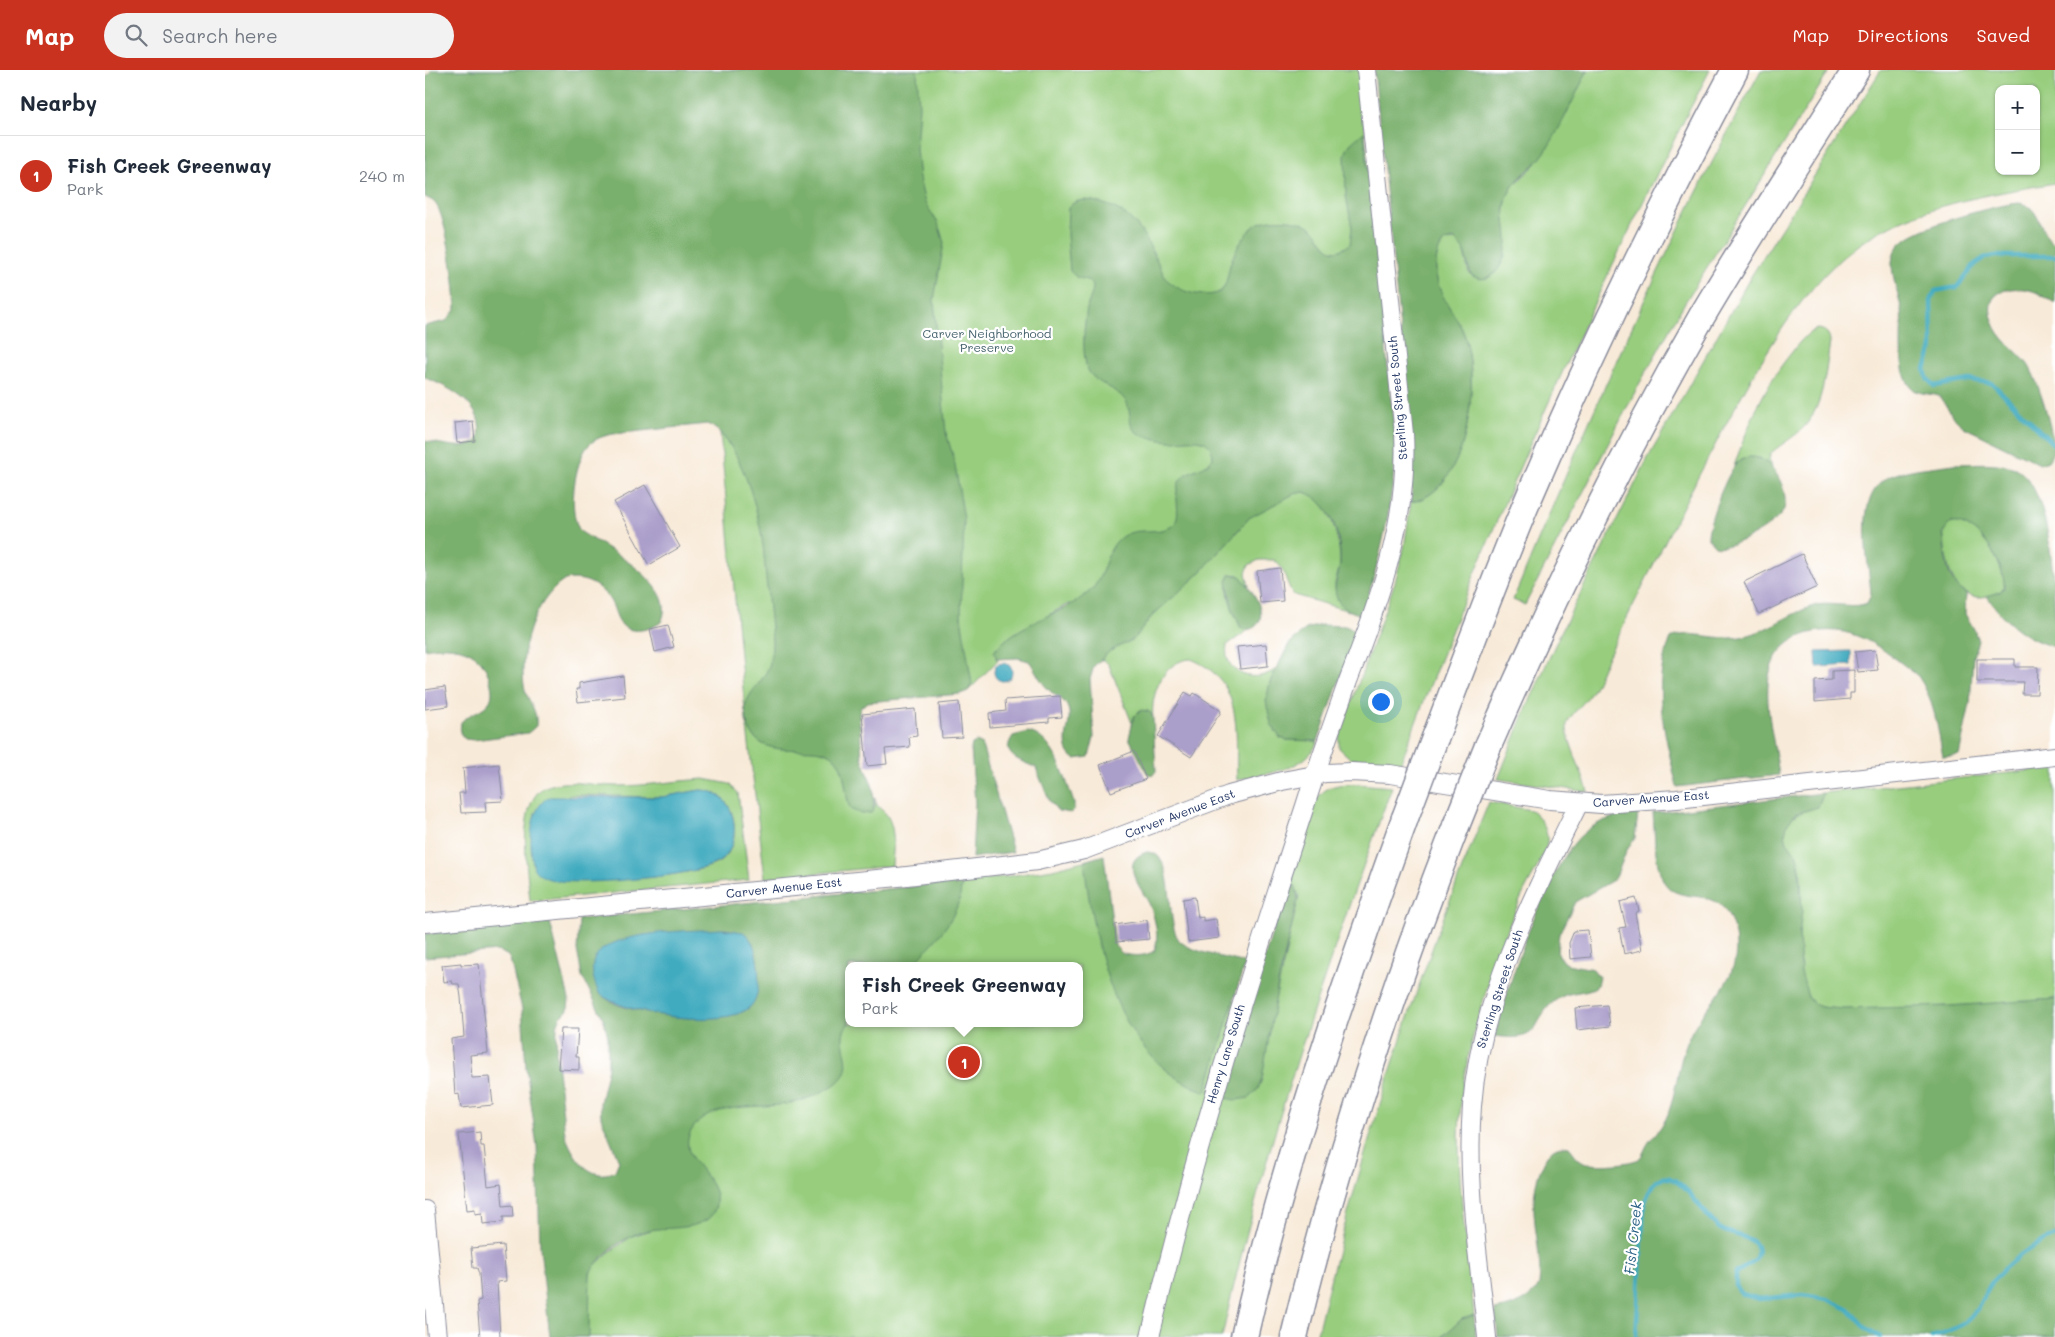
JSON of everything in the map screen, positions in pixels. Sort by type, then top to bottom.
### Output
[{"type":"highway","points":[[1245,1337],[1270,1235],[1315,1080],[1405,818],[1435,738],[1530,496],[1587,368],[1662,211],[1735,70]]},
{"type":"highway","points":[[1294,1337],[1336,1178],[1370,1064],[1413,935],[1488,746],[1581,543],[1637,434],[1733,264],[1856,70]]},
{"type":"street","name":"Sterling Street South","points":[[1316,774],[1387,570],[1398,522],[1403,484],[1405,450],[1366,70]]},
{"type":"street","name":"Carver Avenue East","points":[[425,923],[898,877],[1037,861],[1093,847],[1229,795],[1316,774],[1351,772],[1390,774],[1579,804],[1659,801],[2055,756]]},
{"type":"street","name":"Henry Lane South","points":[[1150,1337],[1213,1095],[1252,965],[1316,774]]},
{"type":"street","name":"Sterling Street South","points":[[1487,1337],[1471,1162],[1471,1116],[1477,1067],[1491,1010],[1516,938],[1543,874],[1579,804]]},
{"type":"street","points":[[425,1210],[429,1286],[437,1337]]},
{"type":"green space","points":[[432,70],[917,70],[919,106],[916,149],[919,178],[925,203],[938,223],[944,243],[934,300],[946,433],[954,459],[964,519],[961,617],[972,684],[968,691],[960,694],[867,702],[861,707],[859,713],[862,757],[873,788],[874,810],[871,813],[861,814],[850,809],[842,769],[835,758],[815,750],[790,750],[765,745],[755,738],[748,726],[745,715],[746,705],[753,690],[768,668],[772,650],[762,541],[750,488],[736,455],[718,431],[707,424],[613,434],[600,438],[588,446],[579,464],[576,476],[573,502],[574,514],[581,532],[622,557],[651,581],[660,594],[664,608],[661,622],[641,630],[625,627],[619,622],[607,596],[597,587],[579,579],[565,580],[554,589],[536,614],[526,645],[523,676],[525,690],[536,716],[536,726],[528,733],[474,740],[465,739],[460,733],[461,722],[490,701],[492,691],[486,670],[474,655],[456,648],[436,647],[425,649],[425,441],[453,446],[466,446],[478,440],[480,428],[472,408],[465,400],[445,387],[425,378],[425,326],[446,321],[456,309],[453,270],[447,237],[435,203],[425,197],[425,79]]},
{"type":"green space","name":"Carver Neighborhood Preserve","points":[[445,70],[1359,70],[1387,346],[1294,493],[1305,492],[1315,497],[1329,515],[1334,527],[1339,552],[1340,565],[1335,588],[1341,601],[1349,611],[1294,595],[1281,567],[1274,560],[1259,560],[1249,565],[1246,573],[1249,586],[1239,575],[1231,574],[1227,585],[1230,601],[1241,628],[1250,629],[1227,645],[1227,655],[1230,663],[1235,670],[1251,676],[1260,676],[1277,668],[1270,682],[1280,738],[1318,741],[1313,751],[1295,765],[1237,780],[1234,710],[1229,694],[1221,680],[1208,669],[1191,659],[1181,661],[1173,665],[1161,680],[1154,699],[1153,718],[1148,711],[1139,711],[1132,723],[1109,665],[1104,660],[1100,660],[1110,651],[1134,639],[1152,616],[1199,574],[1249,518],[1076,604],[1068,604],[1019,632],[996,648],[996,659],[999,659],[968,691],[970,688],[961,615],[855,700],[866,814],[875,807],[875,798],[878,807],[886,814],[891,823],[893,841],[892,866],[765,878],[746,719],[750,731],[745,706],[745,711],[720,432],[729,445],[727,416]]},
{"type":"green space","points":[[1374,70],[1588,70],[1545,152],[1515,183],[1508,195],[1505,207],[1506,248],[1497,270],[1486,278],[1471,275],[1463,249],[1454,239],[1445,241],[1441,245],[1436,262],[1437,281],[1464,334],[1469,354],[1471,379],[1470,405],[1466,432],[1458,457],[1446,478],[1431,494],[1411,502],[1413,457]]},
{"type":"green space","points":[[1588,70],[1710,70],[1625,240],[1545,412],[1470,586],[1401,762],[1351,759],[1339,748],[1339,737],[1395,582],[1404,548],[1411,502],[1431,494],[1446,478],[1458,457],[1466,432],[1470,405],[1471,378],[1469,354],[1464,334],[1439,287],[1436,275],[1436,262],[1439,250],[1445,241],[1456,240],[1463,249],[1469,273],[1480,279],[1507,241],[1504,214],[1507,196],[1513,186],[1536,164]]},
{"type":"green space","points":[[1761,70],[1830,70],[1684,304],[1637,388],[1525,605],[1513,600],[1570,465],[1661,265],[1726,134]]},
{"type":"green space","points":[[1881,70],[2055,70],[2055,183],[1952,204],[1902,220],[1879,232],[1858,245],[1835,264],[1794,311],[1776,338],[1700,474],[1594,688],[1571,716],[1567,724],[1569,737],[1588,792],[1498,779],[1527,707],[1560,634],[1648,458],[1750,278]]},
{"type":"green space","points":[[1364,132],[1396,447],[1392,491],[1385,532],[1362,615],[1344,607],[1337,598],[1335,590],[1340,564],[1339,543],[1337,532],[1328,512],[1321,503],[1304,492],[1294,494],[1249,518],[1199,574],[1152,616],[1134,639],[1110,651],[1094,666],[1090,679],[1094,737],[1089,757],[1075,759],[1067,749],[1066,743],[1069,712],[1066,704],[1046,687],[1029,661],[1018,658],[997,659],[994,652],[1015,633],[1067,606],[1090,591],[1099,578],[1112,548],[1123,536],[1135,532],[1162,530],[1174,525],[1177,514],[1178,484],[1184,475],[1206,465],[1213,458],[1212,450],[1204,442],[1198,440],[1172,441],[1157,439],[1136,432],[1131,424],[1128,405],[1125,400],[1115,391],[1098,381],[1089,372],[1085,358],[1084,334],[1088,304],[1093,286],[1090,281],[1076,277],[1070,271],[1067,235],[1068,208],[1076,202],[1086,200],[1109,206],[1121,212],[1140,229],[1166,279],[1180,289],[1192,293],[1213,294],[1222,290],[1225,285],[1237,248],[1248,232],[1262,222],[1269,220],[1293,220],[1300,222],[1312,228],[1331,250],[1343,249],[1350,244],[1352,228],[1346,196],[1345,154],[1350,144]]},
{"type":"green space","points":[[2019,203],[2032,209],[2045,234],[2055,244],[2055,303],[2029,290],[2010,289],[1996,295],[1992,302],[1991,310],[1993,321],[1999,333],[2027,363],[2040,392],[2051,432],[2053,451],[2048,461],[2040,464],[1964,427],[1956,420],[1939,396],[1920,393],[1911,387],[1903,370],[1901,309],[1892,269],[1893,259],[1898,246],[1919,232],[1974,212]]},
{"type":"green space","points":[[1817,329],[1827,332],[1830,342],[1820,398],[1811,418],[1800,431],[1771,453],[1769,459],[1772,467],[1760,458],[1739,461],[1734,466],[1751,421],[1765,392],[1782,365],[1800,342],[1809,333]]},
{"type":"green space","points":[[1758,458],[1765,462],[1777,475],[1784,493],[1784,509],[1773,522],[1753,535],[1731,544],[1715,546],[1708,538],[1711,521],[1719,497],[1734,466],[1741,459]]},
{"type":"green space","points":[[1985,463],[2015,468],[2028,480],[2038,498],[2050,548],[2053,576],[2055,647],[2034,640],[2000,614],[1987,596],[2000,592],[2004,588],[2000,567],[1995,556],[1988,545],[1970,528],[1950,523],[1943,532],[1947,567],[1954,582],[1966,594],[1965,614],[1974,629],[1978,641],[1973,656],[1970,704],[1959,755],[1943,757],[1932,704],[1918,676],[1865,639],[1843,632],[1816,632],[1803,635],[1781,650],[1773,662],[1769,676],[1769,713],[1779,775],[1677,787],[1665,732],[1661,694],[1661,675],[1671,639],[1683,635],[1724,638],[1742,637],[1753,634],[1795,613],[1817,605],[1862,605],[1867,603],[1871,595],[1865,528],[1867,511],[1872,496],[1880,484],[1893,475],[1915,469],[1954,464]]},
{"type":"green space","points":[[1956,522],[1974,530],[1995,555],[2005,585],[2000,592],[1976,597],[1967,594],[1959,588],[1950,570],[1944,535],[1947,525]]},
{"type":"green space","points":[[1231,574],[1240,576],[1257,600],[1261,614],[1260,620],[1252,628],[1241,628],[1232,608],[1227,581]]},
{"type":"green space","points":[[1321,625],[1345,626],[1357,631],[1318,741],[1280,738],[1271,724],[1266,701],[1270,682],[1289,644],[1306,629]]},
{"type":"green space","points":[[1142,710],[1150,712],[1153,718],[1156,771],[1152,776],[1147,773],[1129,738],[1134,716]]},
{"type":"green space","points":[[1028,732],[1045,742],[1058,761],[1074,803],[1074,809],[1071,813],[1058,811],[1049,800],[1036,768],[1011,754],[1009,743],[1013,736]]},
{"type":"green space","points":[[976,742],[981,744],[983,749],[1013,852],[972,858],[975,803],[971,749],[972,744]]},
{"type":"green space","points":[[2055,768],[2055,999],[1849,1010],[1828,1009],[1811,1001],[1803,987],[1800,974],[1801,872],[1799,864],[1785,837],[1787,824],[1791,818],[1816,805],[1821,800],[1823,793]]},
{"type":"green space","points":[[704,779],[730,784],[738,793],[749,880],[530,901],[525,836],[531,803],[539,791],[559,783],[627,786]],"holes":[[[700,790],[713,792],[723,798],[729,808],[733,819],[734,831],[733,843],[728,853],[721,861],[712,866],[683,873],[633,879],[600,880],[533,865],[535,813],[570,795],[662,797]]]},
{"type":"green space","points":[[1358,784],[1392,787],[1343,923],[1276,1128],[1238,1267],[1222,1337],[572,1337],[592,1268],[608,1253],[632,1236],[658,1228],[627,915],[996,878],[1053,869],[1102,856],[1123,1013],[1276,996],[1299,895],[1289,879],[1315,802],[1328,788],[1339,785]]},
{"type":"green space","points":[[1823,793],[1818,807],[1795,814],[1787,825],[1785,834],[1787,842],[1797,855],[1799,864],[1802,910],[1799,934],[1801,972],[1808,997],[1813,1003],[1821,1007],[1843,1009],[1948,1006],[2055,999],[2055,1337],[1498,1337],[1495,1310],[1514,1305],[1526,1299],[1536,1291],[1539,1285],[1539,1253],[1534,1207],[1538,1176],[1547,1156],[1557,1147],[1564,1146],[1569,1147],[1580,1160],[1587,1163],[1602,1165],[1619,1164],[1639,1159],[1668,1114],[1687,1041],[1697,1022],[1726,982],[1734,964],[1736,944],[1734,931],[1727,913],[1712,900],[1676,892],[1669,888],[1663,880],[1656,856],[1653,813]]},
{"type":"green space","points":[[1489,802],[1531,810],[1543,824],[1547,834],[1547,843],[1543,856],[1508,928],[1497,958],[1477,1021],[1464,1078],[1460,1121],[1460,1176],[1474,1315],[1462,1319],[1442,1337],[1316,1337],[1351,1201],[1392,1066],[1438,933]]},
{"type":"green space","points":[[1638,814],[1635,838],[1627,850],[1615,879],[1575,902],[1559,934],[1557,951],[1562,961],[1567,964],[1593,969],[1599,977],[1597,986],[1561,997],[1544,1012],[1536,1027],[1524,1036],[1495,1036],[1530,927],[1557,870],[1571,848],[1585,832],[1597,824],[1624,815]]},
{"type":"green space","points":[[1147,852],[1157,855],[1163,863],[1167,875],[1172,918],[1179,940],[1191,948],[1245,963],[1206,1092],[1175,1076],[1150,1054],[1130,1027],[1115,996],[1103,963],[1094,928],[1084,861],[1104,855],[1115,946],[1123,954],[1143,955],[1154,951],[1157,935],[1154,918],[1133,870],[1133,863],[1138,857]]},
{"type":"green space","points":[[1289,879],[1296,887],[1298,899],[1278,984],[1262,1079],[1258,1089],[1250,1098],[1235,1100],[1221,1097]]},
{"type":"green space","points":[[961,882],[957,906],[952,917],[937,938],[916,962],[845,962],[846,1027],[843,1036],[843,1044],[847,1066],[845,1074],[840,1080],[835,1085],[801,1101],[735,1108],[709,1115],[699,1121],[691,1131],[688,1141],[689,1151],[716,1194],[716,1205],[713,1213],[709,1218],[696,1225],[650,1230],[633,1235],[608,1252],[590,1273],[589,1337],[550,1337],[540,1247],[537,1147],[526,1067],[522,1009],[510,959],[507,955],[497,951],[425,957],[425,934],[550,922],[569,999],[568,1010],[560,1018],[557,1026],[556,1052],[565,1134],[572,1150],[583,1165],[590,1171],[606,1174],[615,1171],[619,1161],[601,1117],[600,1103],[608,1067],[608,1037],[604,1020],[582,976],[577,950],[579,919]],"holes":[[[722,929],[740,932],[751,940],[757,959],[759,975],[757,990],[752,1004],[743,1012],[710,1018],[667,1015],[630,1009],[608,1000],[599,993],[593,970],[648,936]]]},
{"type":"green space","points":[[1474,1315],[1476,1337],[1442,1337],[1462,1319]]},
{"type":"water","points":[[1851,651],[1851,665],[1817,667],[1816,652]]},
{"type":"water","points":[[1003,663],[1009,666],[1012,672],[1009,678],[1003,681],[997,678],[994,672],[997,666]]},
{"type":"water","points":[[700,790],[713,792],[723,798],[733,819],[732,843],[728,853],[720,861],[688,872],[613,881],[568,882],[553,880],[540,875],[534,869],[531,840],[534,819],[542,802],[549,797],[662,797]]},
{"type":"water","points":[[722,929],[743,932],[747,935],[757,957],[759,982],[756,998],[750,1007],[737,1014],[719,1018],[674,1017],[629,1008],[611,1001],[599,993],[594,979],[593,965],[596,956],[605,947],[619,941],[655,934]]},
{"type":"building","points":[[473,421],[475,441],[457,443],[455,423]]},
{"type":"building","points":[[645,485],[680,547],[649,565],[614,502]]},
{"type":"building","points":[[1802,554],[1817,587],[1759,614],[1744,582]]},
{"type":"building","points":[[1280,568],[1283,601],[1260,603],[1257,571]]},
{"type":"building","points":[[668,625],[674,647],[655,652],[650,629]]},
{"type":"building","points":[[1266,644],[1268,666],[1240,669],[1237,647]]},
{"type":"building","points":[[1875,650],[1878,670],[1858,672],[1855,652]]},
{"type":"building","points":[[1977,659],[2015,659],[2015,667],[2038,667],[2037,694],[2022,694],[2023,682],[1977,682]]},
{"type":"building","points":[[1854,670],[1854,693],[1850,693],[1850,699],[1815,702],[1815,681],[1832,680],[1832,671]]},
{"type":"building","points":[[623,676],[625,697],[578,702],[576,689],[579,689],[579,683]]},
{"type":"building","points":[[445,687],[448,706],[425,709],[425,690]]},
{"type":"building","points":[[1185,692],[1192,696],[1194,693],[1221,712],[1191,757],[1158,736]]},
{"type":"building","points":[[1060,696],[1062,717],[1049,718],[1049,722],[990,727],[989,713],[1006,711],[1005,700]]},
{"type":"building","points":[[959,702],[962,737],[942,738],[939,704]]},
{"type":"building","points":[[915,709],[917,736],[909,737],[910,747],[885,749],[887,764],[867,766],[862,714]]},
{"type":"building","points":[[1134,751],[1146,779],[1111,792],[1100,765]]},
{"type":"building","points":[[499,764],[503,801],[485,802],[486,812],[461,813],[459,793],[465,793],[463,768]]},
{"type":"building","points":[[1195,897],[1198,918],[1203,917],[1203,921],[1216,919],[1219,938],[1188,942],[1183,899]]},
{"type":"building","points":[[1636,898],[1639,911],[1635,913],[1642,950],[1624,954],[1619,928],[1626,927],[1620,902]]},
{"type":"building","points":[[1147,920],[1149,939],[1116,942],[1115,925]]},
{"type":"building","points":[[1588,930],[1591,957],[1570,959],[1569,943],[1574,931]]},
{"type":"building","points":[[461,963],[461,965],[479,964],[488,1053],[470,1055],[472,1078],[490,1077],[493,1105],[461,1108],[459,1094],[455,1095],[451,1039],[464,1037],[461,997],[459,984],[453,984],[452,981],[444,982],[442,965]]},
{"type":"building","points":[[1607,1005],[1610,1026],[1577,1030],[1575,1008]]},
{"type":"building","points":[[561,1029],[578,1029],[576,1057],[579,1057],[579,1070],[558,1069]]},
{"type":"building","points":[[480,1132],[481,1146],[484,1146],[488,1186],[501,1184],[503,1206],[512,1205],[513,1217],[503,1217],[503,1222],[483,1224],[482,1213],[475,1214],[475,1209],[467,1210],[459,1134]]},
{"type":"building","points":[[503,1245],[506,1281],[497,1282],[500,1337],[480,1337],[477,1301],[481,1300],[479,1274],[477,1268],[473,1268],[471,1248]]},
{"type":"waterway","name":"Fish Creek","points":[[2055,256],[1995,256],[1984,258],[1975,264],[1957,287],[1935,291],[1931,301],[1932,348],[1925,369],[1927,378],[1934,386],[1969,380],[1992,383],[2055,446]]},
{"type":"waterway","name":"Fish Creek","points":[[1636,1337],[1644,1205],[1652,1186],[1662,1178],[1671,1179],[1681,1185],[1718,1227],[1724,1231],[1746,1238],[1756,1245],[1758,1252],[1755,1260],[1736,1273],[1736,1286],[1742,1294],[1759,1299],[1803,1295],[1827,1299],[1848,1309],[1866,1328],[1880,1337]]},
{"type":"waterway","name":"Fish Creek","points":[[1932,1337],[1958,1327],[1969,1319],[1991,1284],[2006,1267],[2029,1249],[2055,1236]]},
{"type":"place","name":"Fish Creek Greenway","points":[[964,1062]]}]
